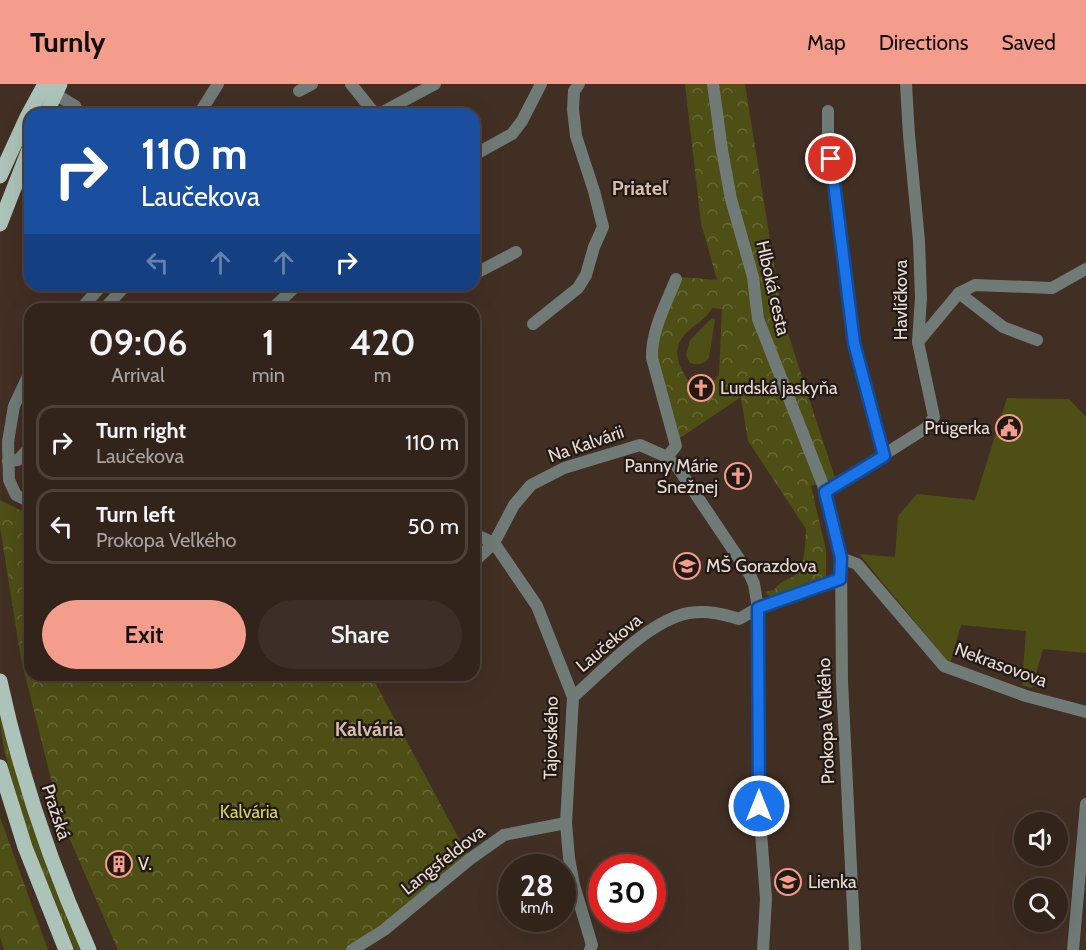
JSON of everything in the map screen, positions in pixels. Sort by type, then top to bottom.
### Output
[{"type":"main road","points":[[48,108],[53,87]]},
{"type":"main road","points":[[35,108],[53,87]]},
{"type":"main road","points":[[0,176],[24,124]]},
{"type":"main road","points":[[0,225],[24,163]]},
{"type":"main road","name":"Pražská","points":[[0,681],[15,746],[45,842],[89,950]]},
{"type":"main road","points":[[0,767],[25,847],[66,950]]},
{"type":"street","points":[[203,108],[218,84]]},
{"type":"street","points":[[299,92],[312,84]]},
{"type":"street","points":[[351,84],[377,108]]},
{"type":"street","points":[[391,108],[435,84]]},
{"type":"street","points":[[480,152],[512,134],[522,121],[541,84]]},
{"type":"street","points":[[533,324],[578,288],[586,275],[594,247],[603,227],[576,136],[574,91],[579,84]]},
{"type":"street","name":"Hlboká cesta","points":[[713,84],[731,199],[753,278],[758,319],[825,492]]},
{"type":"street","name":"Havlíčkova","points":[[825,492],[926,428],[934,417],[918,342],[921,298],[919,241],[906,84]]},
{"type":"street","points":[[53,87],[76,108]]},
{"type":"street","points":[[828,111],[828,136],[854,343],[884,456]]},
{"type":"street","points":[[480,271],[516,252]]},
{"type":"street","points":[[918,342],[959,293],[975,285],[1052,288],[1086,269]]},
{"type":"street","points":[[676,279],[651,348],[676,446],[667,457],[684,476],[753,579],[758,608],[759,806],[766,899],[763,950]]},
{"type":"street","points":[[86,303],[97,291]]},
{"type":"street","points":[[110,303],[120,291]]},
{"type":"street","points":[[278,303],[291,291]]},
{"type":"street","points":[[959,293],[1003,327],[1037,340]]},
{"type":"street","points":[[24,385],[14,406],[8,442],[9,480],[16,495],[24,498]]},
{"type":"street","name":"Na Kalvárii","points":[[480,556],[494,543],[522,494],[531,485],[557,471],[586,460],[640,445],[667,457]]},
{"type":"street","points":[[8,461],[18,460],[24,454]]},
{"type":"street","name":"Prokopa Veľkého","points":[[825,492],[841,558],[842,681],[855,950]]},
{"type":"street","points":[[480,537],[494,543]]},
{"type":"street","name":"Tajovského","points":[[494,543],[537,606],[573,697],[566,823],[574,885],[592,945],[590,950]]},
{"type":"street","name":"Nekrasovova","points":[[841,558],[857,564],[944,666],[1023,695],[1086,712]]},
{"type":"street","name":"Laučekova","points":[[573,697],[654,627],[663,622],[688,613],[703,612],[714,612],[740,619],[758,608],[840,579]]},
{"type":"street","points":[[1073,950],[1086,804]]},
{"type":"street","name":"Langsfeldova","points":[[352,950],[384,930],[470,859],[504,835],[566,823]]},
{"type":"green space","points":[[685,84],[745,84],[782,315],[835,478],[811,486],[826,550],[826,578],[771,597],[765,592],[774,590],[795,575],[800,568],[806,529],[748,441],[741,397],[677,440],[655,365],[658,332],[680,277],[717,280],[701,223]],"holes":[[[712,308],[722,309],[719,375],[702,394],[699,394],[679,364],[678,348],[681,339]]]},
{"type":"green space","points":[[712,318],[715,319],[709,358],[701,364],[690,363],[686,355],[690,340]]},
{"type":"green space","points":[[1007,398],[1069,399],[1086,417],[1086,653],[1043,649],[1032,688],[1022,685],[1026,631],[961,625],[950,664],[859,554],[895,557],[898,516],[917,494],[975,500]]},
{"type":"green space","name":"Kalvária","points":[[0,500],[24,512],[24,671],[21,659],[0,527]]},
{"type":"green space","name":"Kalvária","points":[[26,681],[374,681],[470,859],[352,950],[118,950],[61,819]]},
{"type":"green space","points":[[0,712],[36,833],[81,950],[75,950],[27,830],[4,751]]},
{"type":"green space","points":[[0,817],[48,950],[4,950],[0,937]]},
{"type":"place","name":"Lurdská jaskyňa","points":[[701,388]]},
{"type":"place","name":"Prügerka","points":[[1009,428]]},
{"type":"place","name":"Panny Márie Snežnej","points":[[738,476]]},
{"type":"place","name":"MŠ Gorazdova","points":[[687,566]]},
{"type":"place","name":"V.","points":[[119,864]]},
{"type":"place","name":"Lienka","points":[[788,882]]},
{"type":"district","name":"Priateľ","points":[[640,188]]},
{"type":"district","name":"Kalvária","points":[[369,729]]},
{"type":"route","points":[[759,806],[758,608],[840,579],[841,558],[825,492],[884,456],[854,343],[831,159]]}]
